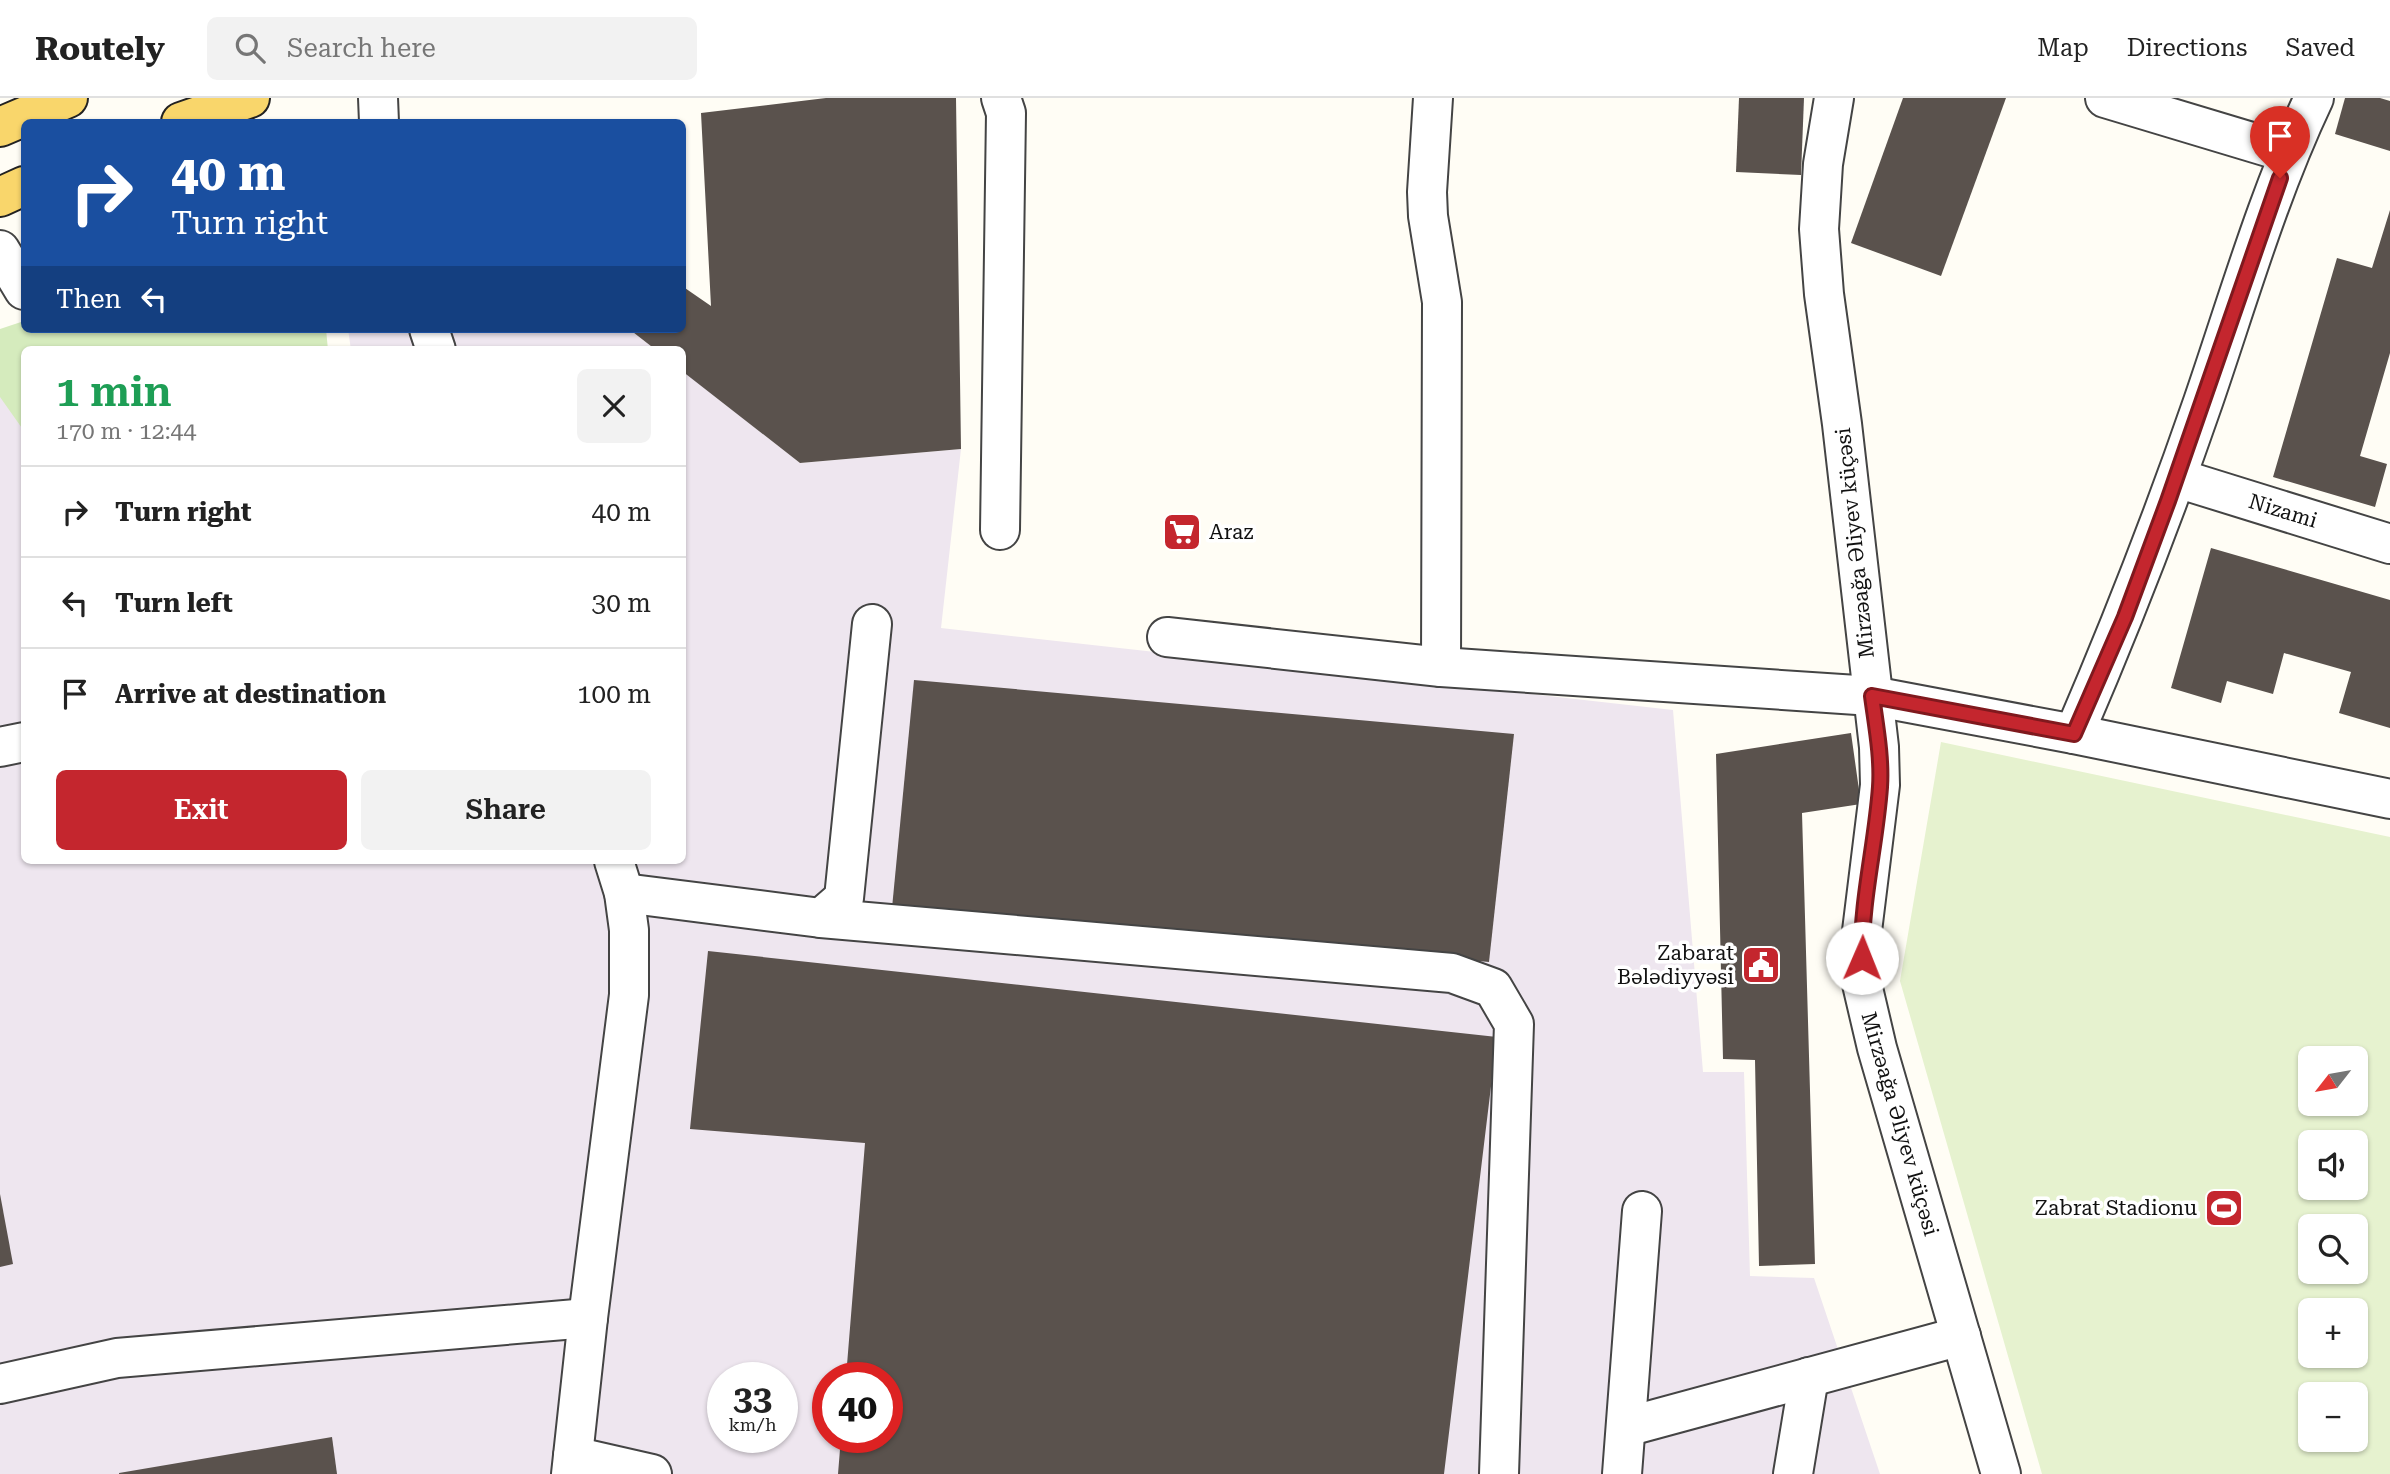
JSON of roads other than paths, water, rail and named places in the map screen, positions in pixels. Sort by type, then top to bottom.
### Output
[{"type":"main road","points":[[0,127],[68,98]]},
{"type":"main road","points":[[190,119],[250,98]]},
{"type":"main road","points":[[0,197],[21,187]]},
{"type":"street","points":[[378,98],[379,119]]},
{"type":"street","points":[[1000,530],[1006,113],[1002,98]]},
{"type":"street","points":[[1433,98],[1427,192],[1428,216],[1442,302],[1441,667]]},
{"type":"street","name":"Mirzəağa Əliyev küçəsi","points":[[1834,98],[1823,164],[1819,229],[1824,294],[1842,424],[1879,747],[1880,785],[1862,932],[1863,984],[1877,1048],[2001,1474]]},
{"type":"street","points":[[2105,98],[2288,153]]},
{"type":"street","points":[[2074,734],[2125,617],[2177,478],[2288,153],[2314,98]]},
{"type":"street","points":[[0,250],[21,285]]},
{"type":"street","name":"Nizami","points":[[2177,478],[2390,544]]},
{"type":"street","points":[[821,918],[844,898],[872,624]]},
{"type":"street","points":[[1167,637],[1441,667],[1872,696],[2074,734],[2390,799]]},
{"type":"street","points":[[0,747],[21,743]]},
{"type":"street","points":[[652,1474],[572,1465],[629,995],[629,930],[619,877],[821,918],[1452,973],[1493,988],[1514,1024],[1499,1474]]},
{"type":"street","points":[[1622,1474],[1642,1211]]},
{"type":"street","points":[[0,1384],[117,1358],[588,1318]]},
{"type":"street","points":[[1626,1427],[1961,1336]]},
{"type":"street","points":[[1793,1474],[1809,1377]]},
{"type":"place","name":"Araz","points":[[1182,532]]},
{"type":"place","name":"Zabarat Bələdiyyəsi","points":[[1761,965]]},
{"type":"place","name":"Zabrat Stadionu","points":[[2224,1208]]}]
